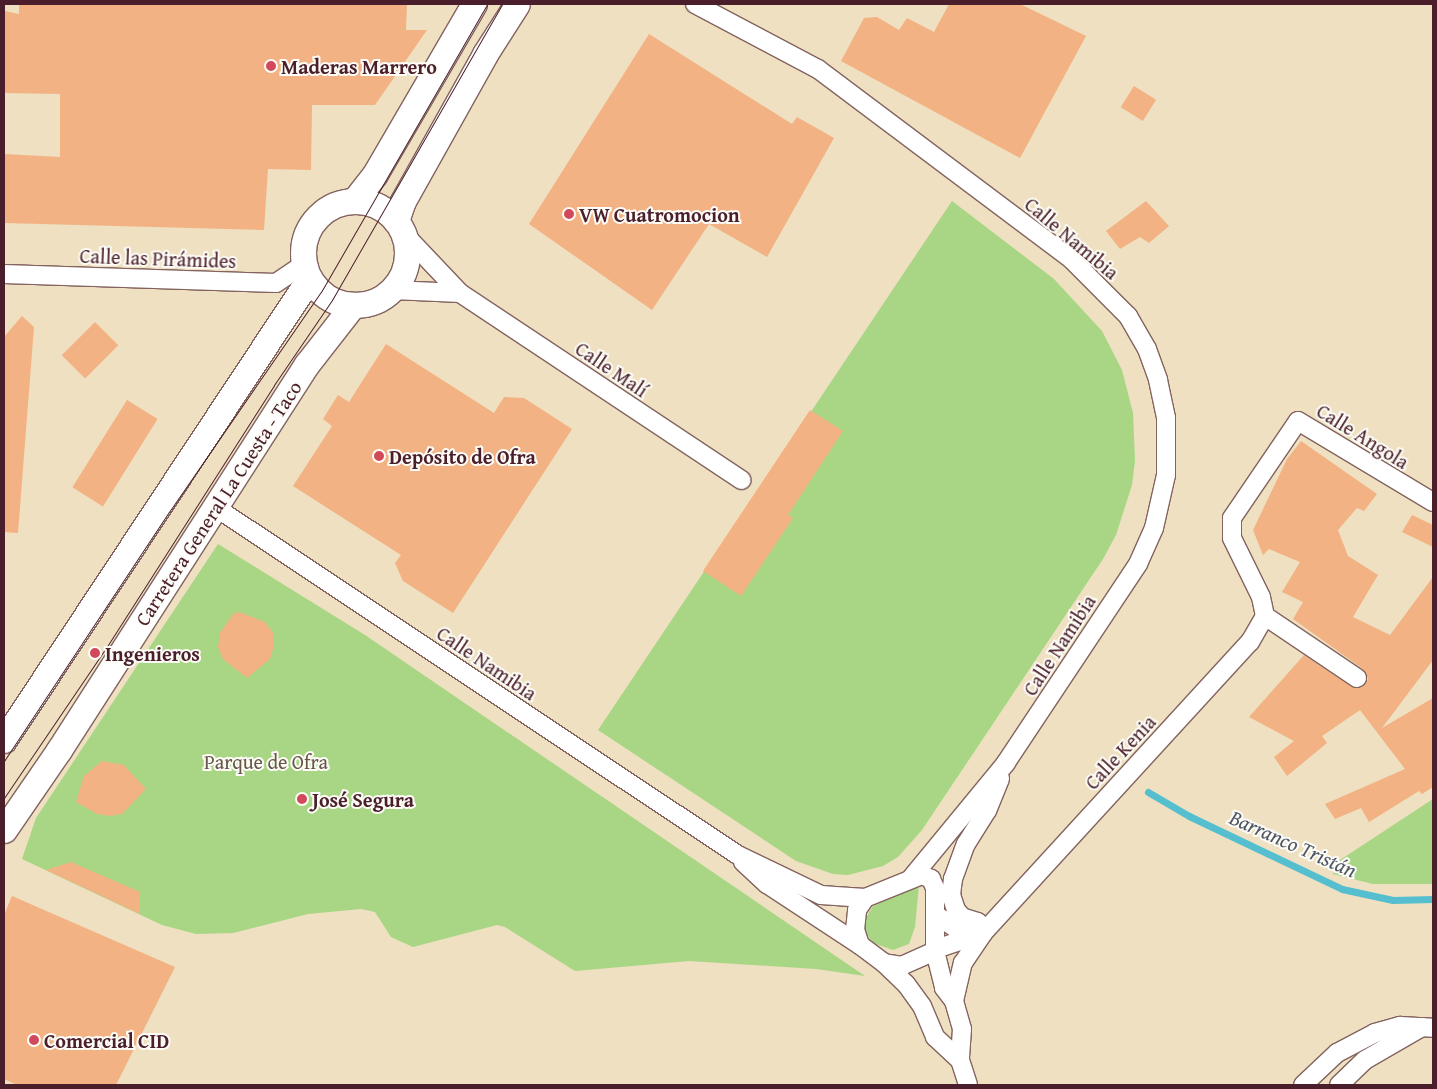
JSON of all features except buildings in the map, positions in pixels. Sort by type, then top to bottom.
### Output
[{"type":"main road","points":[[354,201],[375,174],[474,4]]},
{"type":"main road","points":[[307,272],[332,300],[353,305],[367,304],[392,290],[406,266],[400,227],[403,201],[485,54],[517,4]]},
{"type":"main road","points":[[4,740],[307,272],[305,242],[314,222],[325,211],[354,201],[373,204],[400,227]]},
{"type":"main road","name":"Carretera General La Cuesta - Taco","points":[[4,830],[64,742],[307,364],[353,305]]},
{"type":"street","name":"Calle Namibia","points":[[695,4],[818,69],[1071,259],[1128,316],[1152,362],[1163,400],[1168,438],[1164,484],[1154,528],[1138,564],[1006,763],[959,823],[912,876]]},
{"type":"street","name":"Calle Malí","points":[[400,227],[460,293],[741,480]]},
{"type":"street","name":"Calle las Pirámides","points":[[4,274],[276,283],[307,272]]},
{"type":"street","points":[[392,290],[460,293]]},
{"type":"street","name":"Calle Angola","points":[[1265,616],[1261,597],[1230,530],[1232,518],[1298,421],[1433,502]]},
{"type":"street","name":"Calle Namibia","points":[[216,507],[736,854],[821,895],[865,898]]},
{"type":"street","points":[[1265,616],[1357,678]]},
{"type":"street","name":"Calle Kenia","points":[[935,950],[981,927],[1000,912],[1250,642],[1265,616]]},
{"type":"street","name":"Calle Namibia","points":[[981,927],[962,917],[956,910],[951,895],[953,879],[966,844],[987,811],[1006,763]]},
{"type":"street","name":"Calle Namibia","points":[[935,888],[959,823]]},
{"type":"street","name":"Calle Namibia","points":[[736,854],[767,884],[860,946]]},
{"type":"street","points":[[960,1060],[935,1037],[922,1006],[906,984],[884,963],[860,946],[854,920],[865,898],[912,876],[922,875],[931,879],[935,888],[935,950],[944,988],[954,1001],[962,1028],[960,1060],[968,1085]]},
{"type":"street","points":[[936,915],[955,928],[981,927],[963,963],[954,1001]]},
{"type":"street","points":[[884,963],[902,966],[935,950]]},
{"type":"street","points":[[1302,1085],[1337,1053],[1359,1040],[1400,1026],[1429,1027]]},
{"type":"street","points":[[1339,1085],[1365,1060],[1429,1027]]},
{"type":"green space","points":[[952,201],[1054,279],[1102,331],[1122,370],[1133,413],[1135,461],[1132,485],[1116,535],[1103,559],[922,830],[898,857],[883,866],[848,875],[833,874],[796,861],[598,730]]},
{"type":"green space","name":"Parque de Ofra","points":[[218,544],[365,635],[865,976],[816,969],[689,961],[575,971],[505,927],[497,925],[413,947],[391,937],[375,912],[361,909],[308,914],[233,933],[196,934],[162,925],[22,859],[36,818]]},
{"type":"green space","points":[[1433,799],[1433,884],[1373,884],[1333,874],[1340,860]]},
{"type":"green space","points":[[919,885],[915,927],[909,944],[893,950],[873,943],[865,932],[864,921],[873,906]]},
{"type":"waterway","name":"Barranco Tristán","points":[[1148,792],[1189,816],[1342,889],[1393,900],[1433,899]]},
{"type":"tram line","points":[[4,761],[169,512],[321,292],[487,4]]},
{"type":"tram line","points":[[4,798],[106,648],[274,385],[332,300],[502,4]]},
{"type":"place","name":"Maderas Marrero","points":[[271,66]]},
{"type":"place","name":"VW Cuatromocion","points":[[569,214]]},
{"type":"place","name":"Depósito de Ofra","points":[[379,456]]},
{"type":"place","name":"Ingenieros","points":[[95,653]]},
{"type":"place","name":"José Segura","points":[[302,799]]},
{"type":"place","name":"Comercial CID","points":[[34,1040]]}]
